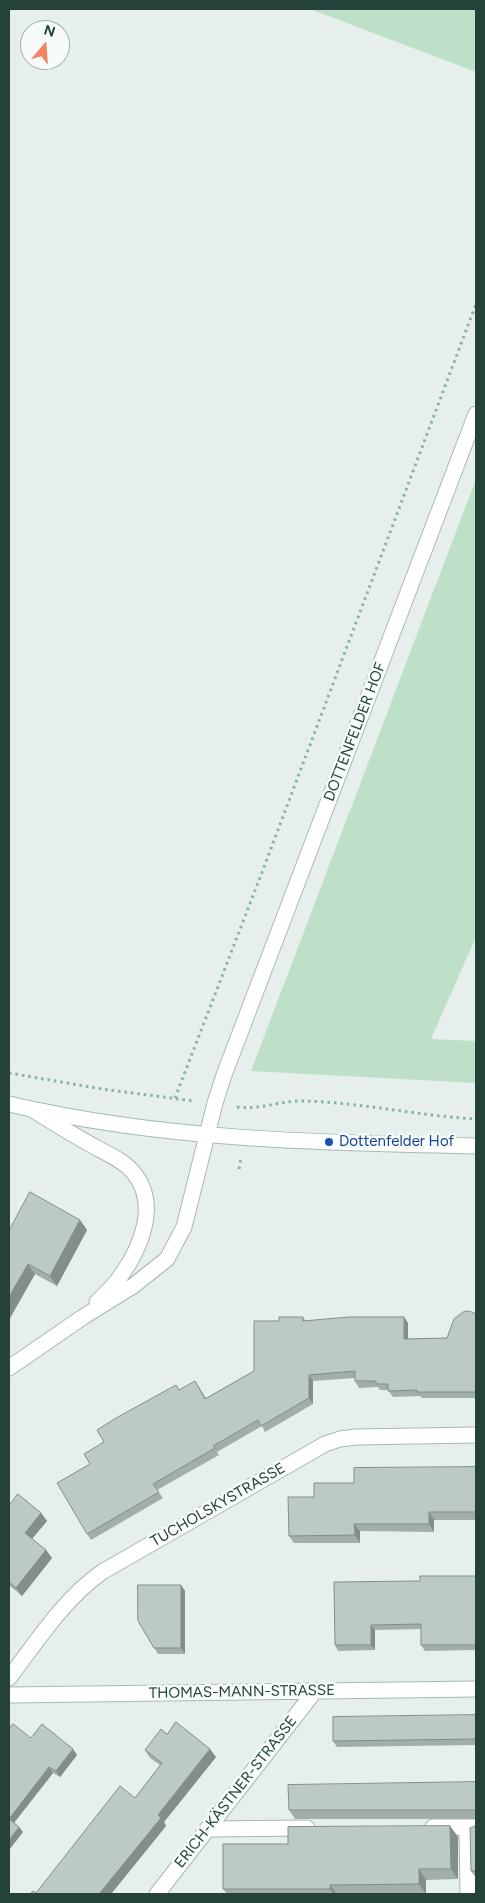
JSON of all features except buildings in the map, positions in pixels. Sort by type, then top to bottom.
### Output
[{"type":"street","name":"DOTTENFELDER HOF","points":[[83,1317],[133,1286],[167,1259],[184,1227],[224,1075],[476,414]]},
{"type":"street","points":[[9,1104],[115,1124],[207,1135],[356,1143],[476,1146]]},
{"type":"street","points":[[9,1368],[83,1317],[119,1279],[136,1252],[144,1229],[146,1208],[145,1192],[133,1172],[117,1159],[31,1109]]},
{"type":"street","name":"TUCHOLSKYSTRASSE","points":[[9,1678],[65,1605],[82,1586],[102,1572],[325,1444],[340,1439],[356,1437],[476,1435]]},
{"type":"street","name":"THOMAS-MANN-STRASSE","points":[[9,1695],[476,1689]]},
{"type":"street","name":"ERICH-KÄSTNER-STRASSE","points":[[157,1894],[315,1690]]},
{"type":"street","points":[[417,1828],[472,1827],[468,1894]]},
{"type":"street","points":[[207,1829],[317,1828]]},
{"type":"path","points":[[9,1073],[102,1089],[175,1098],[476,304]]},
{"type":"path","points":[[246,1108],[299,1101],[361,1105],[476,1119]]},
{"type":"green space","points":[[310,9],[476,9],[476,72]]},
{"type":"green space","points":[[476,479],[476,937],[431,1039],[476,1041],[476,1083],[251,1071]]},
{"type":"place","name":"Dottenfelder Hof","points":[[329,1142]]}]
